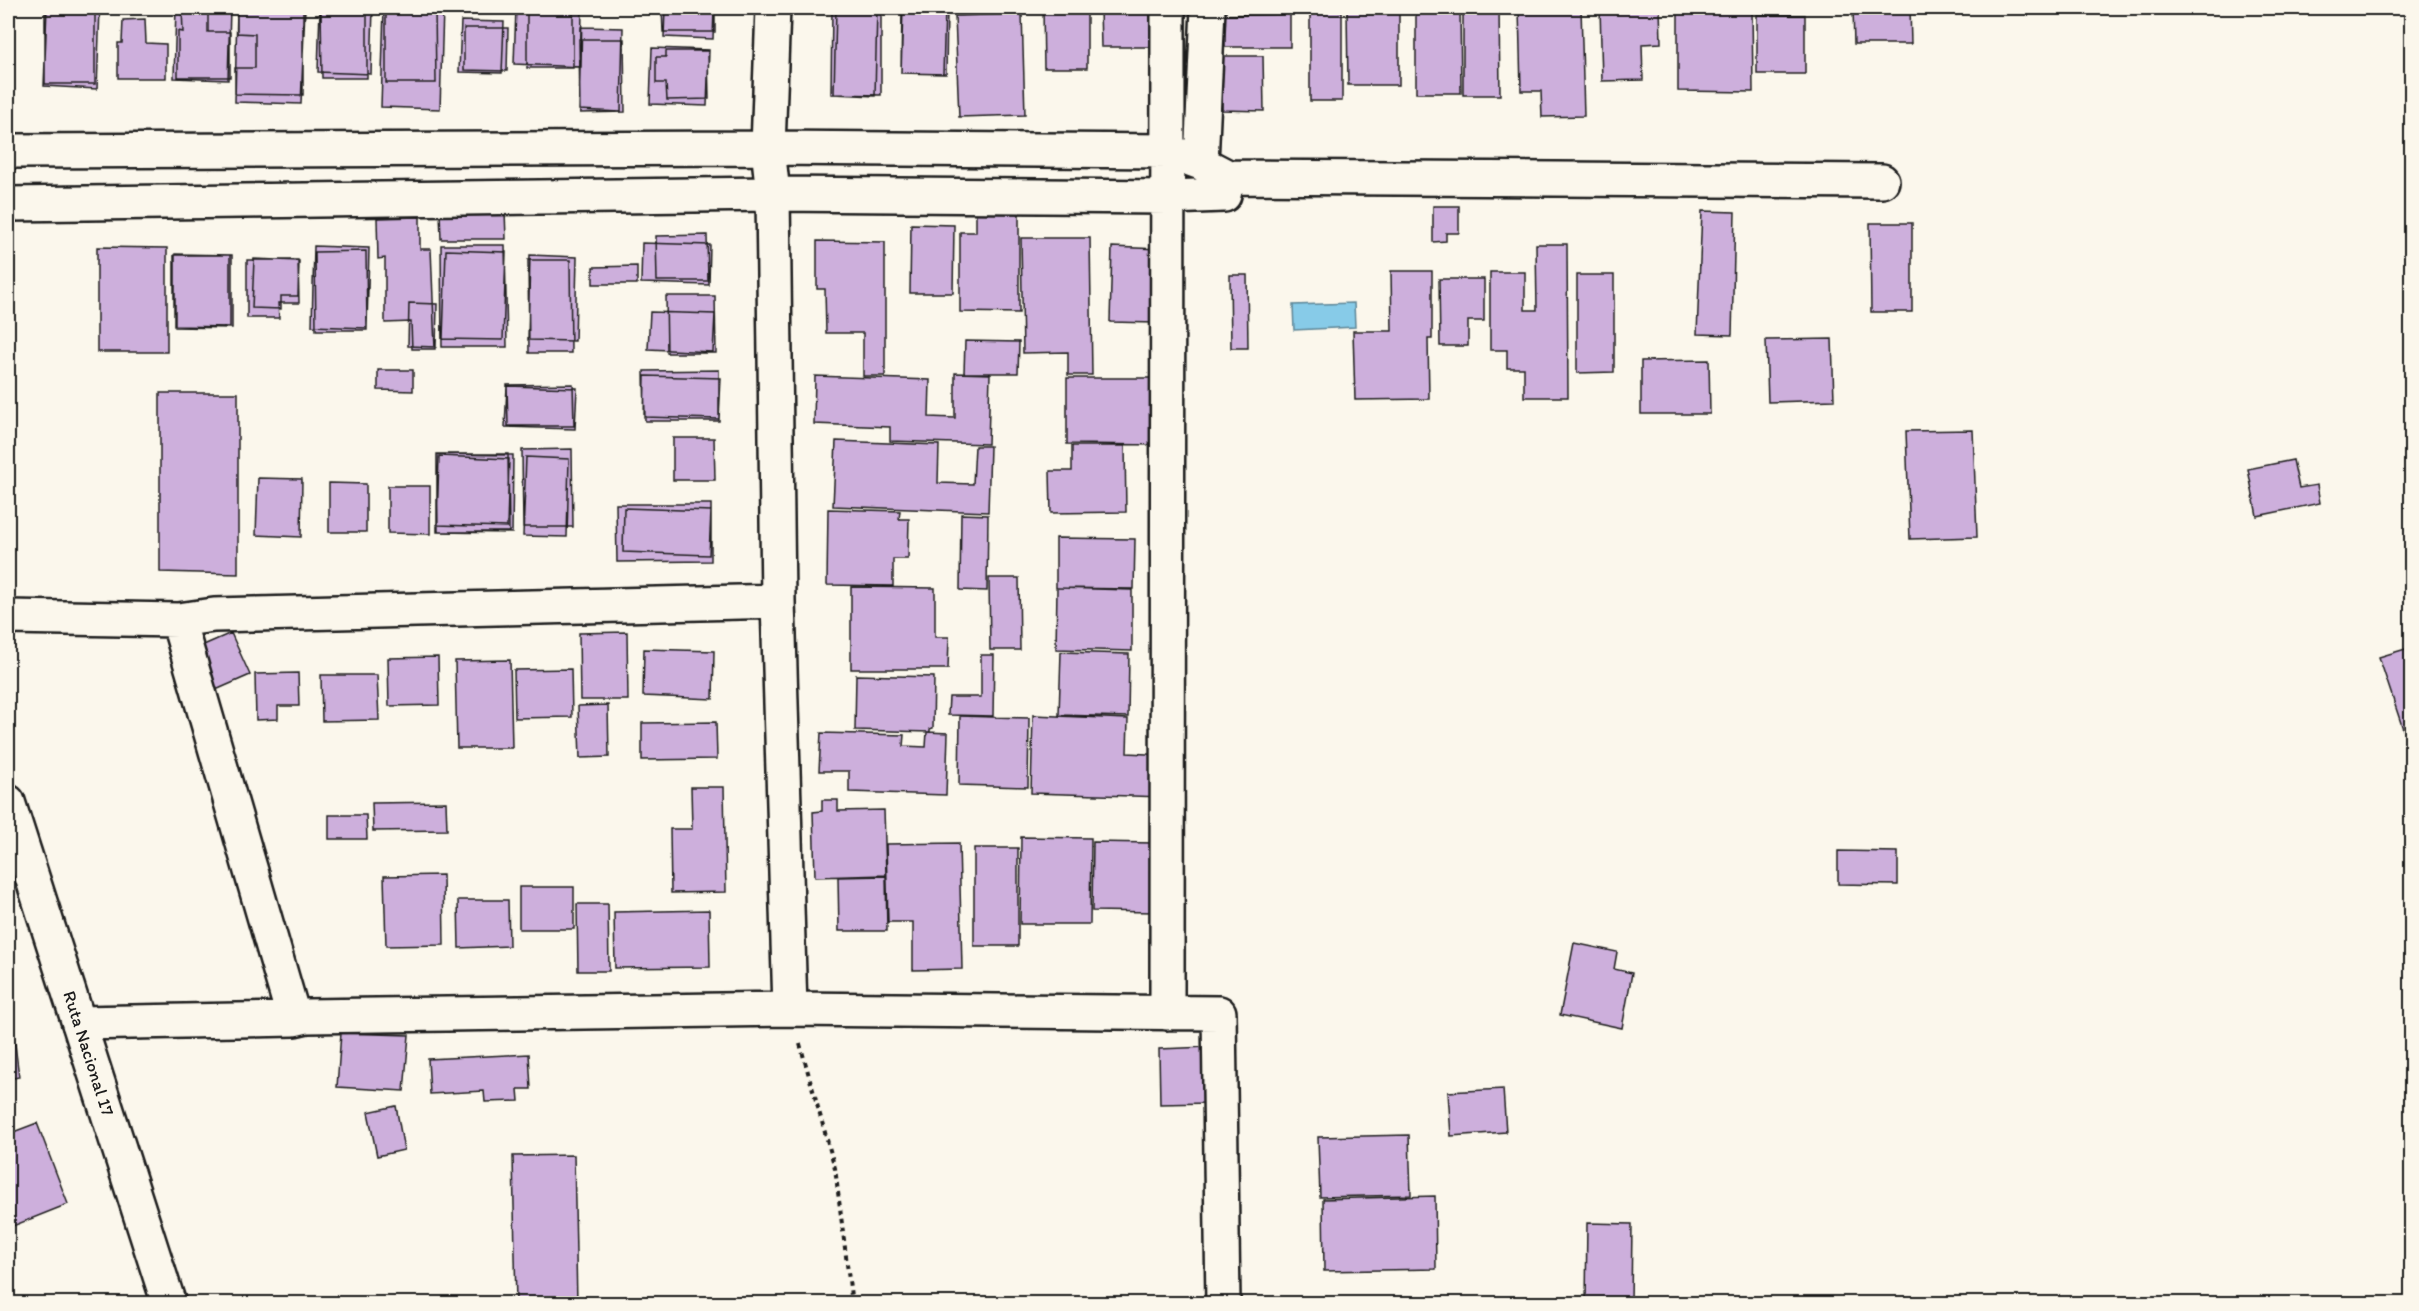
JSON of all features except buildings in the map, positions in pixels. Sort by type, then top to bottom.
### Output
[{"type":"street","points":[[773,8],[768,148],[773,194],[778,601],[790,1009]]},
{"type":"street","points":[[1167,1013],[1168,8]]},
{"type":"street","points":[[1208,8],[1218,178]]},
{"type":"street","points":[[8,151],[768,148],[1168,151],[1218,178]]},
{"type":"street","points":[[8,204],[773,194],[1169,197],[1218,178],[1882,181]]},
{"type":"street","points":[[8,618],[178,620],[214,615],[778,601]]},
{"type":"street","points":[[178,620],[294,1019]]},
{"type":"street","name":"Ruta Nacional 17","points":[[8,802],[169,1304]]},
{"type":"street","points":[[79,1023],[294,1019],[307,1016],[790,1009],[1219,1013],[1223,1304]]},
{"type":"path","points":[[790,1009],[835,1168],[852,1304]]},
{"type":"water","points":[[1354,303],[1355,327],[1294,330],[1293,305]]}]
